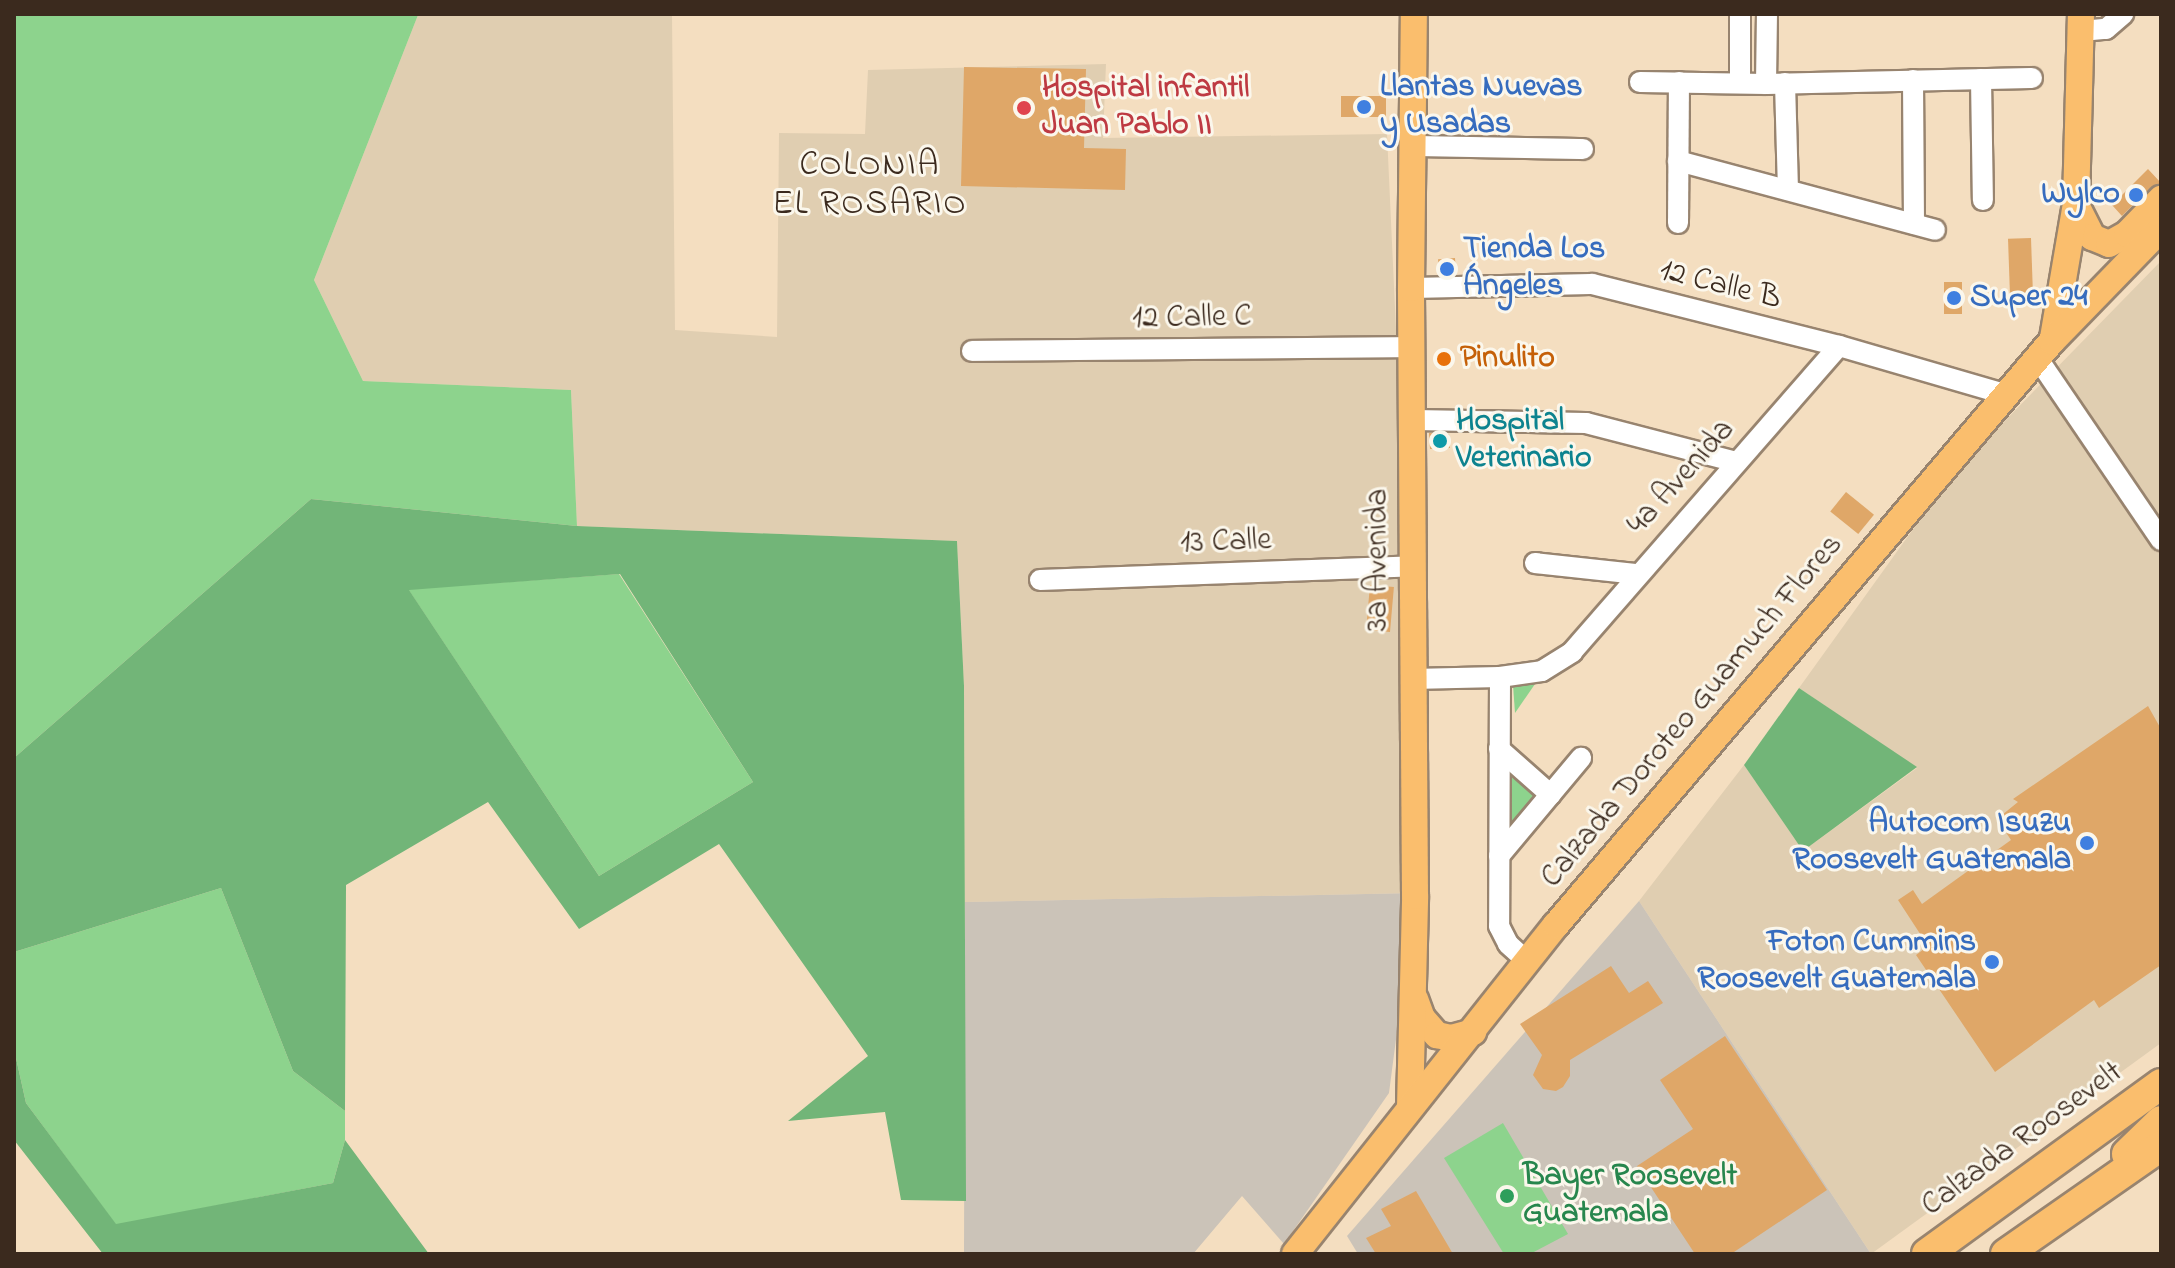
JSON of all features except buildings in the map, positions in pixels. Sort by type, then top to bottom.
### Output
[{"type":"highway","name":"Calzada Roosevelt","points":[[1927,1254],[2161,1084]]},
{"type":"highway","points":[[2092,1195],[2161,1121]]},
{"type":"highway","points":[[2006,1254],[2161,1146]]},
{"type":"main road","name":"3a Avenida","points":[[1410,1107],[1413,992],[1414,420],[1411,288],[1414,14]]},
{"type":"main road","points":[[2045,350],[2076,204],[2081,23]]},
{"type":"main road","points":[[2076,204],[2092,237],[2109,244],[2127,234],[2161,199]]},
{"type":"main road","name":"Calzada Doroteo Guamuch Flores","points":[[1295,1254],[1528,962],[2045,350],[2161,229]]},
{"type":"main road","points":[[1413,992],[1422,1018],[1437,1035],[1451,1038],[1473,1032]]},
{"type":"street","points":[[1740,14],[1740,83]]},
{"type":"street","points":[[1767,14],[1767,41],[1788,190]]},
{"type":"street","points":[[2081,23],[2106,29],[2123,14]]},
{"type":"street","points":[[1740,40],[1767,41]]},
{"type":"street","points":[[1640,82],[2032,78]]},
{"type":"street","points":[[1981,79],[1983,200]]},
{"type":"street","points":[[1913,80],[1914,224]]},
{"type":"street","points":[[1678,223],[1679,82]]},
{"type":"street","points":[[1413,146],[1583,149]]},
{"type":"street","points":[[1678,161],[1935,230]]},
{"type":"street","name":"12 Calle B","points":[[1411,288],[1592,284],[1839,346],[2008,395]]},
{"type":"street","name":"4a Avenida","points":[[1500,677],[1542,671],[1572,652],[1839,346]]},
{"type":"street","name":"12 Calle C","points":[[972,351],[1412,347]]},
{"type":"street","points":[[2045,350],[2161,540]]},
{"type":"street","points":[[1414,420],[1586,423],[1737,462]]},
{"type":"street","points":[[1535,563],[1637,574]]},
{"type":"street","name":"13 Calle","points":[[1040,580],[1414,566]]},
{"type":"street","points":[[1412,679],[1500,677],[1499,926],[1508,944],[1528,962]]},
{"type":"street","points":[[1499,749],[1551,795]]},
{"type":"street","points":[[1499,856],[1581,758]]},
{"type":"shaded area","points":[[672,14],[675,330],[777,337],[779,133],[865,134],[868,70],[1106,64],[1103,138],[1387,134],[1412,679],[1415,893],[965,902],[964,686],[957,541],[577,526],[571,390],[363,381],[314,280],[418,15]]},
{"type":"shaded area","points":[[2161,261],[2161,1043],[1871,1254],[1639,901],[1744,765],[1803,851],[1917,768],[1799,688],[1952,475]]},
{"type":"shaded area","points":[[1415,893],[1389,1093],[1284,1244],[1242,1196],[1193,1254],[964,1254],[965,902]]},
{"type":"shaded area","name":"Bayer Roosevelt Guatemala","points":[[1639,901],[1871,1254],[1358,1254],[1347,1236]]},
{"type":"green space","points":[[14,14],[418,15],[314,280],[363,381],[571,390],[577,526],[311,499],[14,758]]},
{"type":"green space","points":[[311,499],[577,526],[957,541],[964,686],[966,1201],[901,1200],[885,1112],[788,1121],[868,1056],[719,844],[579,929],[488,802],[346,885],[345,1111],[293,1071],[221,888],[14,952],[14,758]],"holes":[[[620,574],[753,782],[599,876],[409,590]]]},
{"type":"green space","points":[[619,574],[753,782],[599,876],[408,589]]},
{"type":"green space","points":[[1535,684],[1515,713],[1513,685]]},
{"type":"green space","points":[[1799,688],[1917,767],[1803,851],[1744,765]]},
{"type":"green space","points":[[1512,770],[1539,794],[1507,830]]},
{"type":"green space","points":[[221,888],[293,1071],[345,1111],[345,1140],[333,1183],[116,1225],[26,1103],[14,1049],[14,952]]},
{"type":"green space","points":[[14,1049],[26,1103],[116,1224],[333,1183],[345,1140],[429,1254],[103,1254],[14,1140]]},
{"type":"green space","name":"Bayer Roosevelt Guatemala","points":[[1503,1123],[1568,1234],[1530,1254],[1504,1254],[1444,1158]]},
{"type":"place","name":"Llantas Nuevas y Usadas","points":[[1364,107]]},
{"type":"place","name":"Hospital infantil Juan Pablo II","points":[[1024,108]]},
{"type":"place","name":"Wylco","points":[[2136,195]]},
{"type":"place","name":"Tienda Los Ángeles","points":[[1447,269]]},
{"type":"place","name":"Super 24","points":[[1954,298]]},
{"type":"place","name":"Pinulito","points":[[1444,359]]},
{"type":"place","name":"Hospital Veterinario","points":[[1440,441]]},
{"type":"place","name":"Autocom Isuzu Roosevelt Guatemala","points":[[2087,843]]},
{"type":"place","name":"Foton Cummins Roosevelt Guatemala","points":[[1992,962]]},
{"type":"place","name":"Bayer Roosevelt Guatemala","points":[[1507,1196]]},
{"type":"district","name":"COLONIA EL ROSARIO","points":[[870,186]]}]
